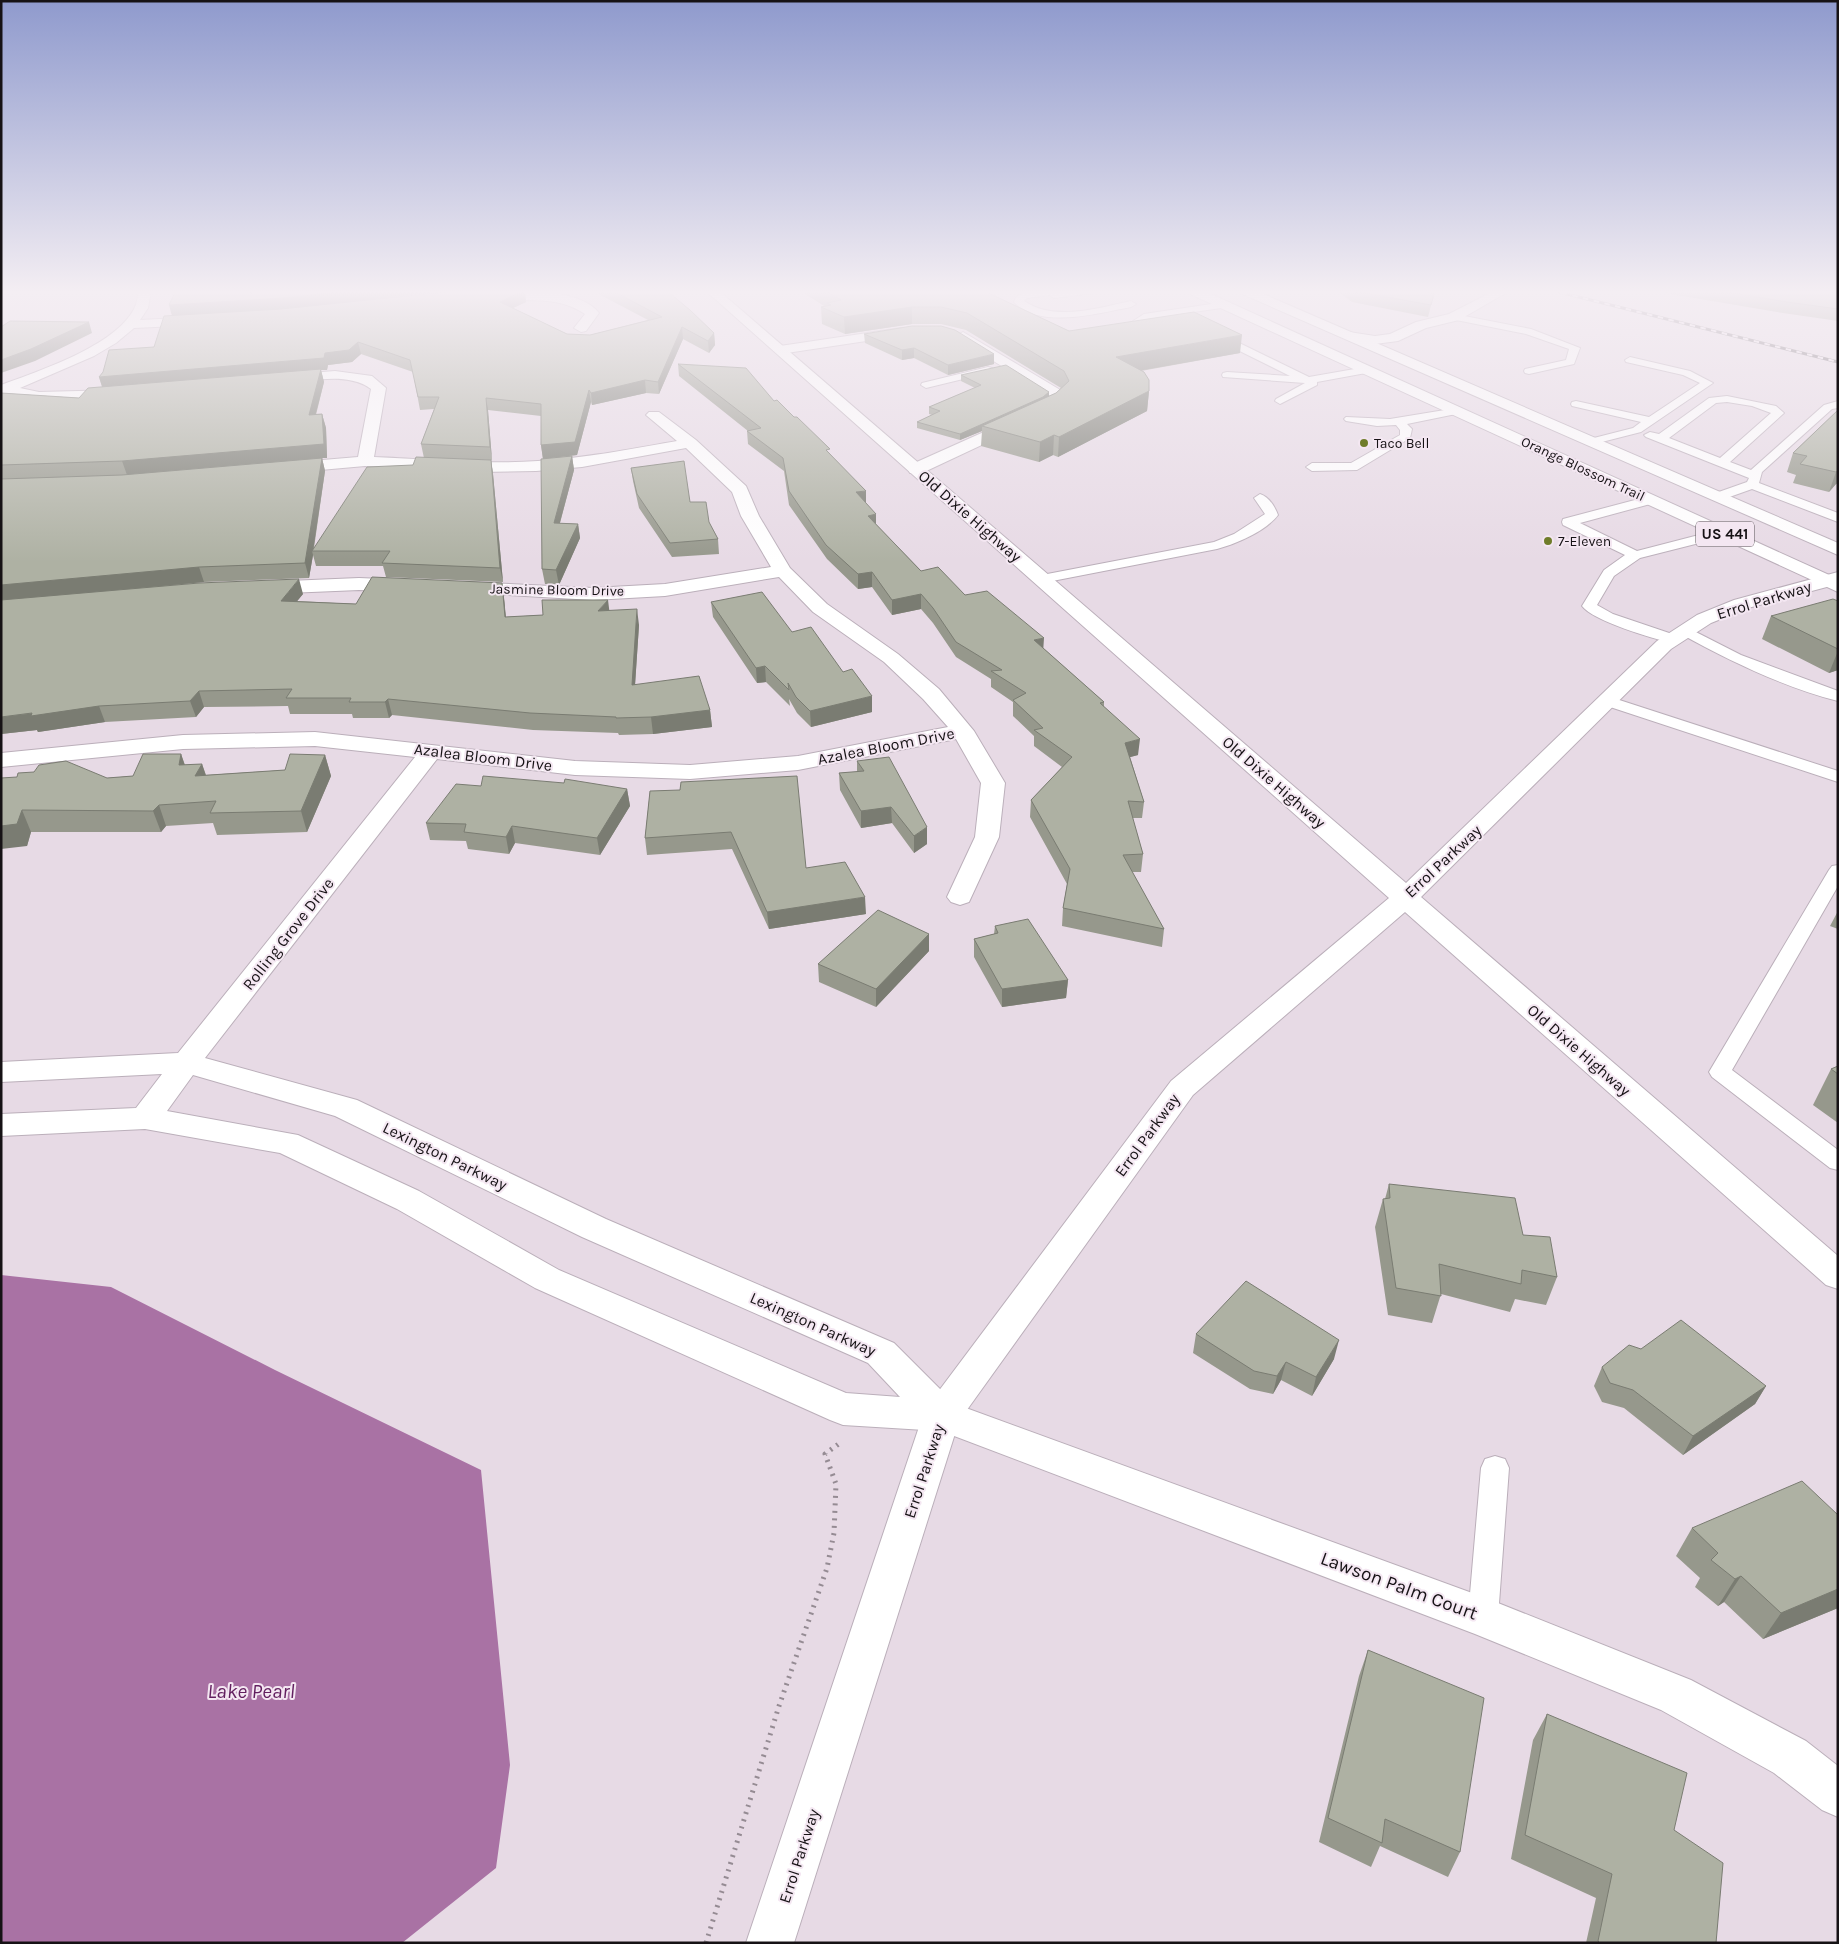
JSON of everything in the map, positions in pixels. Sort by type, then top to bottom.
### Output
[{"type":"street","points":[[2,389],[25,381]]},
{"type":"street","points":[[365,461],[379,388],[369,381]]},
{"type":"street","name":"Old Dixie Highway","points":[[815,381],[1838,1276]]},
{"type":"street","points":[[916,469],[1056,404],[1059,400],[1057,394],[1035,381]]},
{"type":"street","name":"Orange Blossom Trail","points":[[1390,381],[1722,533],[1834,581]]},
{"type":"street","name":"Orange Blossom Trail","points":[[1453,381],[1838,550]]},
{"type":"street","points":[[2,389],[39,396],[132,393]]},
{"type":"street","points":[[654,415],[690,443],[740,490],[750,516],[783,570],[820,608],[891,658],[930,694],[963,731],[993,783],[987,837],[960,897]]},
{"type":"street","points":[[276,469],[365,461],[479,466],[536,466],[582,462],[690,443]]},
{"type":"street","name":"Jasmine Bloom Drive","points":[[446,587],[593,594],[665,590],[783,570]]},
{"type":"street","name":"Errol Parkway","points":[[770,1943],[942,1415],[1182,1088],[1367,931],[1432,873],[1664,645],[1704,620],[1741,604],[1834,581]]},
{"type":"street","points":[[243,588],[359,584],[427,586]]},
{"type":"street","name":"Azalea Bloom Drive","points":[[1,760],[193,742],[315,739],[575,768],[690,772],[798,763],[963,731]]},
{"type":"street","name":"Rolling Grove Drive","points":[[144,1118],[432,751]]},
{"type":"street","name":"Lexington Parkway","points":[[1,1072],[186,1063],[346,1108],[594,1228],[881,1353],[942,1415]]},
{"type":"street","points":[[1,1125],[144,1118],[287,1143],[408,1200],[547,1279],[843,1410],[942,1415]]},
{"type":"street","name":"Lawson Palm Court","points":[[942,1415],[1483,1617],[1676,1695],[1790,1757],[1838,1794]]},
{"type":"lane","points":[[926,385],[944,381]]},
{"type":"lane","points":[[1280,401],[1311,385],[1313,383],[1309,381]]},
{"type":"lane","points":[[1590,442],[1638,430],[1708,383],[1703,381]]},
{"type":"lane","points":[[1660,439],[1713,400],[1727,399],[1753,403],[1772,408],[1778,413],[1722,463]]},
{"type":"lane","points":[[1576,404],[1651,421]]},
{"type":"lane","points":[[1754,481],[1756,471],[1828,408],[1838,404]]},
{"type":"lane","points":[[1350,418],[1366,423],[1399,422],[1457,411]]},
{"type":"lane","points":[[1312,467],[1353,467],[1406,436],[1406,429],[1399,422]]},
{"type":"lane","points":[[1638,430],[1722,463],[1754,481],[1838,518]]},
{"type":"lane","points":[[1716,497],[1754,481]]},
{"type":"lane","points":[[1042,579],[1227,542],[1268,519],[1272,514],[1270,508],[1260,498]]},
{"type":"lane","points":[[1635,554],[1568,522],[1650,500]]},
{"type":"lane","points":[[1722,533],[1635,554],[1609,573],[1589,606],[1608,617],[1680,635],[1791,680],[1838,696]]},
{"type":"lane","points":[[1607,701],[1838,777]]},
{"type":"lane","points":[[1838,870],[1720,1072],[1838,1162]]},
{"type":"lane","points":[[1483,1617],[1494,1468]]},
{"type":"path","points":[[706,1943],[776,1715],[827,1568],[834,1533],[836,1484],[826,1454],[847,1438]]},
{"type":"water","name":"Lake Pearl","points":[[1,1275],[111,1287],[275,1370],[481,1470],[510,1765],[496,1868],[402,1943],[1,1943]]},
{"type":"building","points":[[177,381],[318,381],[309,415],[322,414],[324,444],[122,461],[1,465],[1,393],[79,398],[88,388]]},
{"type":"building","points":[[414,381],[642,381],[591,393],[589,390],[575,442],[541,445],[541,404],[486,398],[490,447],[421,444],[439,397],[418,397]]},
{"type":"building","points":[[700,381],[757,381],[774,401],[777,400],[794,417],[797,417],[830,449],[826,450],[866,491],[856,492],[876,514],[868,516],[921,571],[938,567],[965,595],[987,591],[1044,638],[1034,640],[1104,702],[1100,703],[1140,739],[1125,743],[1144,802],[1128,801],[1143,854],[1123,855],[1164,929],[1063,908],[1070,869],[1031,800],[1072,757],[1034,730],[1043,728],[1013,700],[1026,693],[991,671],[1002,670],[956,642],[921,594],[892,600],[872,572],[858,574],[826,545],[789,491],[783,458],[747,431],[761,428]]},
{"type":"building","points":[[972,381],[1031,381],[1049,392],[1043,397],[960,434],[917,422],[940,411],[929,407],[981,385]]},
{"type":"building","points":[[1069,381],[1149,381],[1149,391],[1059,437],[1054,435],[1040,442],[982,426],[1056,393]]},
{"type":"building","points":[[1838,410],[1838,470],[1836,472],[1800,464],[1807,456],[1793,453]]},
{"type":"building","points":[[572,456],[554,523],[578,524],[556,570],[542,569],[541,459]]},
{"type":"building","points":[[416,457],[491,460],[500,568],[382,563],[390,551],[312,551],[367,467],[413,465]]},
{"type":"building","points":[[322,458],[305,563],[199,567],[1,585],[1,479],[122,475]]},
{"type":"building","points":[[684,461],[690,502],[706,502],[709,522],[718,539],[670,543],[637,494],[631,468]]},
{"type":"building","points":[[372,577],[502,583],[505,617],[543,615],[542,600],[608,600],[598,611],[637,609],[632,685],[699,676],[710,710],[651,717],[616,718],[530,713],[388,699],[385,702],[349,702],[351,698],[286,698],[292,689],[199,691],[190,701],[99,706],[31,716],[32,713],[1,717],[1,600],[199,583],[299,579],[281,601],[356,604]]},
{"type":"building","points":[[762,592],[792,632],[811,627],[843,672],[852,669],[872,696],[810,711],[796,697],[788,683],[789,690],[765,666],[756,668],[711,602]]},
{"type":"building","points":[[1833,599],[1838,601],[1838,649],[1771,616]]},
{"type":"building","points":[[143,754],[181,754],[179,765],[202,764],[195,776],[285,770],[290,754],[325,755],[301,811],[210,813],[216,801],[159,805],[153,811],[22,810],[17,824],[1,826],[1,778],[17,777],[18,773],[34,772],[39,765],[66,761],[107,778],[133,776]]},
{"type":"building","points":[[889,757],[927,827],[914,836],[891,807],[861,811],[839,773],[864,771],[857,761]]},
{"type":"building","points":[[483,776],[564,783],[565,779],[627,789],[597,838],[512,826],[506,837],[464,832],[466,824],[426,823],[456,784],[481,786]]},
{"type":"building","points":[[797,776],[806,868],[845,862],[865,897],[767,912],[731,832],[645,838],[650,791],[680,790],[681,782]]},
{"type":"building","points":[[878,910],[929,934],[876,989],[818,964]]},
{"type":"building","points":[[1028,919],[1068,980],[1002,989],[974,939],[998,933],[995,926]]},
{"type":"building","points":[[1838,1066],[1838,1074],[1831,1069]]},
{"type":"building","points":[[1389,1184],[1515,1198],[1523,1235],[1550,1237],[1557,1277],[1522,1270],[1521,1284],[1439,1264],[1441,1296],[1396,1288],[1383,1199],[1390,1198]]},
{"type":"building","points":[[1246,1281],[1339,1340],[1316,1377],[1286,1362],[1277,1376],[1254,1371],[1196,1334]]},
{"type":"building","points":[[1681,1320],[1766,1386],[1693,1436],[1633,1390],[1610,1383],[1602,1367],[1629,1345],[1641,1349]]},
{"type":"building","points":[[1802,1481],[1838,1515],[1838,1589],[1781,1613],[1741,1576],[1735,1579],[1711,1560],[1718,1553],[1692,1528]]},
{"type":"building","points":[[1368,1650],[1484,1698],[1460,1852],[1385,1819],[1382,1843],[1328,1818]]},
{"type":"building","points":[[1547,1714],[1687,1773],[1674,1830],[1723,1863],[1716,1943],[1600,1943],[1598,1941],[1612,1874],[1525,1835]]},
{"type":"place","name":"Taco Bell","points":[[1364,443]]},
{"type":"place","name":"7-Eleven","points":[[1548,541]]}]
